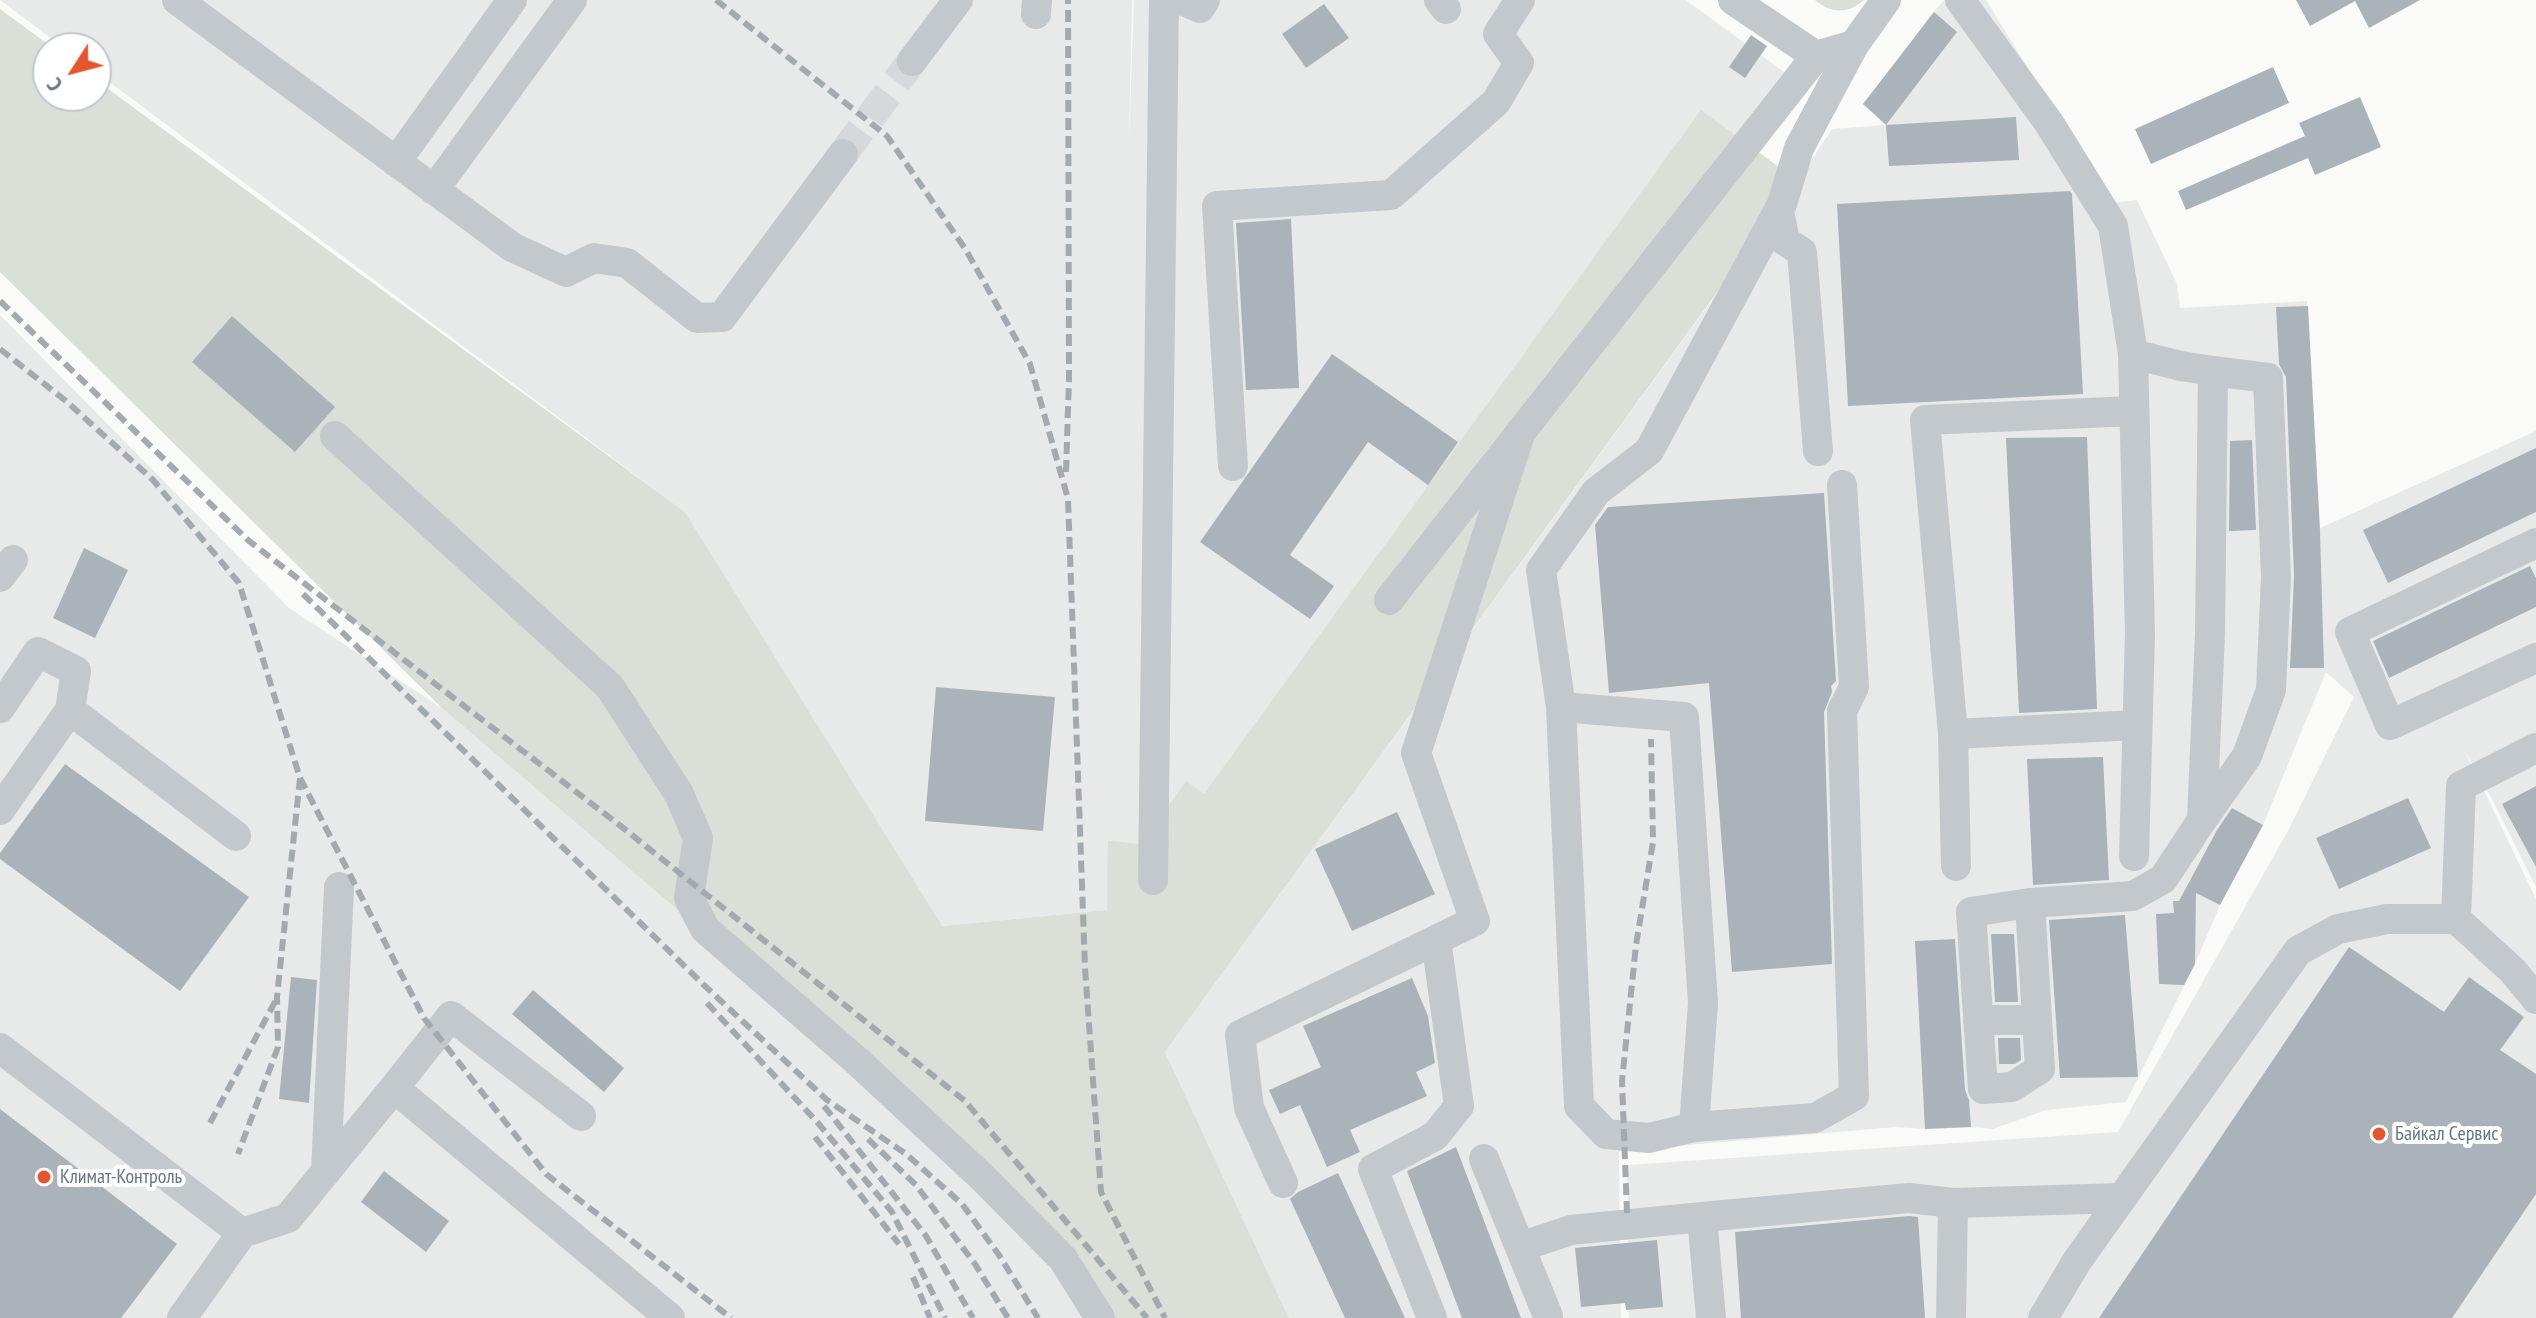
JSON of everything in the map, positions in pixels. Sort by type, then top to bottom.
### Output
[{"type":"street","points":[[177,0],[512,247],[566,272],[594,258],[627,263],[697,318],[722,317],[843,154]]},
{"type":"street","points":[[396,162],[512,0]]},
{"type":"street","points":[[434,190],[572,0]]},
{"type":"street","points":[[912,61],[958,0]]},
{"type":"street","points":[[1153,880],[1164,0]]},
{"type":"street","points":[[1181,0],[1200,8],[1205,0]]},
{"type":"street","points":[[1233,466],[1217,206],[1391,195],[1496,102],[1519,63],[1498,34],[1520,0]]},
{"type":"street","points":[[1842,485],[1854,687],[1842,711],[1854,1096],[1815,1118],[1694,1127],[1649,1138],[1606,1134],[1579,1106],[1561,707],[1541,570],[1596,492],[1649,451],[1779,211],[1799,148],[1854,45],[1886,0]]},
{"type":"street","points":[[1960,0],[2049,123],[2113,226],[2133,354],[2140,633],[2134,856]]},
{"type":"street","points":[[1739,2],[1816,56]]},
{"type":"street","points":[[1389,600],[1816,56],[1854,45]]},
{"type":"street","points":[[1779,211],[1785,241],[1802,252],[1818,451]]},
{"type":"street","points":[[2030,903],[2040,1069],[2012,1087],[1983,1089],[1971,912],[2030,903],[2133,896],[2163,879],[2247,756],[2271,690],[2276,577],[2268,378],[2181,366],[2133,354]]},
{"type":"street","points":[[2202,820],[2210,634],[2213,371]]},
{"type":"street","points":[[1956,866],[1953,734],[1925,420],[2134,411]]},
{"type":"street","points":[[1283,1183],[1249,1108],[1240,1035],[1475,921],[1416,753],[1521,431]]},
{"type":"street","points":[[335,436],[610,687],[679,794],[698,838],[689,898],[705,929],[857,1061],[983,1178],[1063,1259],[1100,1318]]},
{"type":"street","points":[[2536,543],[2350,632],[2390,725],[2536,658]]},
{"type":"street","points":[[0,708],[38,652],[76,671],[70,710],[0,810]]},
{"type":"street","points":[[1561,707],[1684,717],[1703,1003],[1694,1127]]},
{"type":"street","points":[[70,710],[236,836]]},
{"type":"street","points":[[1953,734],[2137,725]]},
{"type":"street","points":[[2456,919],[2461,786],[2536,748]]},
{"type":"street","points":[[326,1172],[339,887]]},
{"type":"street","points":[[2043,1318],[2077,1261],[2298,951],[2338,929],[2387,919],[2456,919],[2513,971],[2536,999]]},
{"type":"street","points":[[1432,1318],[1373,1169],[1435,1136],[1459,1106],[1436,940]]},
{"type":"street","points":[[182,1318],[242,1233],[288,1218],[451,1016],[581,1116]]},
{"type":"street","points":[[1978,1020],[2037,1020]]},
{"type":"street","points":[[0,1048],[242,1233]]},
{"type":"street","points":[[394,1088],[670,1318]]},
{"type":"street","points":[[1484,1159],[1548,1316]]},
{"type":"street","points":[[1520,1247],[1571,1230],[1909,1198],[1953,1203],[2122,1198]]},
{"type":"street","points":[[1951,1318],[1953,1203]]},
{"type":"street","points":[[1702,1217],[1711,1318]]},
{"type":"shaded area","points":[[0,0],[1132,0],[1129,142],[1134,0],[1686,0],[1784,72],[1735,135],[1701,111],[1204,795],[1107,910],[941,926],[685,512],[112,84],[112,32],[43,32]]},
{"type":"shaded area","points":[[1815,0],[1864,0],[1846,10],[1833,10]]},
{"type":"shaded area","points":[[1944,0],[1986,0],[2111,203],[2137,200],[2177,284],[2180,308],[2307,301],[2320,528],[2536,431],[2536,887],[2464,749],[2536,899],[2536,1318],[1629,1318],[1627,1165],[2118,1132],[2289,829],[2354,697],[2326,672],[2263,825],[2220,905],[2195,964],[2126,1102],[2046,1110],[1993,1129],[1895,1127],[1619,1151],[1621,1318],[1289,1318],[1165,1052],[1782,204],[1832,129],[1886,125],[1946,47],[1923,24]]},
{"type":"shaded area","points":[[0,9],[32,33],[32,112],[112,112],[112,92],[685,512],[942,926],[1107,910],[1108,841],[1141,844],[1186,781],[1204,794],[1701,110],[1798,181],[1165,1052],[1289,1318],[1111,1318],[849,1057],[442,708],[0,272]]},
{"type":"shaded area","points":[[0,315],[289,608],[442,708],[849,1057],[1111,1318],[0,1318]]},
{"type":"building","points":[[2296,0],[2420,0],[2369,28],[2355,1],[2310,26]]},
{"type":"building","points":[[1324,4],[1349,38],[1306,68],[1282,34]]},
{"type":"building","points":[[1934,12],[1957,32],[1886,125],[1863,104]]},
{"type":"building","points":[[1751,35],[1767,46],[1745,78],[1729,67]]},
{"type":"building","points":[[2273,67],[2289,103],[2151,164],[2135,129]]},
{"type":"building","points":[[2360,97],[2381,147],[2315,175],[2308,158],[2186,210],[2178,191],[2305,136],[2299,123]]},
{"type":"building","points":[[2016,117],[2019,160],[1889,166],[1886,125]]},
{"type":"building","points":[[2070,191],[2083,394],[1848,406],[1837,204]]},
{"type":"building","points":[[1291,219],[1299,388],[1246,390],[1236,223]]},
{"type":"building","points":[[2308,306],[2324,668],[2290,668],[2294,576],[2286,377],[2279,364],[2276,307]]},
{"type":"building","points":[[232,316],[335,407],[295,452],[192,362]]},
{"type":"building","points":[[1332,354],[1458,442],[1428,485],[1368,442],[1290,555],[1334,586],[1310,619],[1200,542]]},
{"type":"building","points":[[2087,437],[2097,709],[2019,713],[2006,438]]},
{"type":"building","points":[[2252,440],[2256,530],[2229,531],[2230,441]]},
{"type":"building","points":[[2536,448],[2536,512],[2388,583],[2363,530]]},
{"type":"building","points":[[1824,493],[1836,681],[1831,686],[1832,692],[1824,712],[1832,964],[1732,972],[1709,683],[1609,693],[1595,525],[1608,507]]},
{"type":"building","points":[[84,548],[128,570],[95,638],[53,618]]},
{"type":"building","points":[[2530,566],[2536,578],[2536,607],[2389,678],[2373,641]]},
{"type":"building","points":[[936,687],[1055,697],[1043,831],[925,821]]},
{"type":"building","points":[[2103,757],[2109,880],[2033,885],[2027,759]]},
{"type":"building","points":[[65,764],[249,897],[180,991],[0,859],[0,853]]},
{"type":"building","points":[[2536,786],[2536,867],[2502,804]]},
{"type":"building","points":[[2408,798],[2431,848],[2339,889],[2316,838]]},
{"type":"building","points":[[2232,808],[2263,825],[2220,905],[2196,893],[2195,964],[2184,985],[2159,984],[2156,914],[2174,913],[2173,901],[2179,901]]},
{"type":"building","points":[[1397,812],[1435,894],[1352,931],[1315,849]]},
{"type":"building","points":[[2125,915],[2138,1077],[2060,1078],[2049,920]]},
{"type":"building","points":[[1991,934],[2014,934],[2018,1002],[1995,1002]]},
{"type":"building","points":[[1955,939],[1965,1090],[1971,1127],[1925,1129],[1915,941]]},
{"type":"building","name":"Байкал Сервис","points":[[2349,947],[2444,1012],[2469,977],[2524,1017],[2500,1050],[2536,1074],[2536,1194],[2452,1318],[2099,1318]]},
{"type":"building","points":[[291,977],[317,980],[309,1103],[279,1099]]},
{"type":"building","points":[[1412,978],[1428,1016],[1435,1063],[1416,1072],[1427,1096],[1350,1130],[1360,1152],[1327,1167],[1300,1105],[1280,1114],[1269,1090],[1321,1067],[1303,1026]]},
{"type":"building","points":[[533,990],[624,1068],[604,1092],[512,1014]]},
{"type":"building","points":[[1998,1038],[2020,1038],[2021,1060],[2015,1064],[1999,1064]]},
{"type":"building","name":"Климат-Контроль","points":[[0,1109],[177,1244],[121,1318],[0,1318]]},
{"type":"building","points":[[1456,1147],[1521,1318],[1462,1318],[1407,1171]]},
{"type":"building","points":[[384,1171],[449,1221],[426,1252],[361,1202]]},
{"type":"building","points":[[1338,1173],[1405,1318],[1345,1318],[1290,1199]]},
{"type":"building","points":[[1918,1217],[1925,1318],[1741,1318],[1735,1232]]},
{"type":"building","points":[[1657,1240],[1663,1307],[1626,1310],[1625,1303],[1581,1307],[1575,1248]]},
{"type":"tunnel","points":[[843,154],[912,61]]},
{"type":"railway","points":[[716,0],[887,136],[966,250],[1030,364],[1068,499],[1085,968],[1101,1192],[1165,1318]]},
{"type":"railway","points":[[1066,472],[1069,378],[1068,0]]},
{"type":"railway","points":[[0,301],[249,541],[622,827],[965,1101],[1147,1318]]},
{"type":"railway","points":[[0,349],[66,401],[153,480],[239,583],[300,778],[277,997],[278,1047],[238,1154]]},
{"type":"railway","points":[[303,594],[706,987],[827,1100],[906,1154],[962,1204],[999,1255],[1038,1318]]},
{"type":"railway","points":[[1627,1213],[1622,1081],[1636,945],[1653,842],[1651,739]]},
{"type":"railway","points":[[300,778],[424,1018],[546,1174],[731,1318]]},
{"type":"railway","points":[[210,1123],[276,1000]]},
{"type":"railway","points":[[707,1003],[818,1123],[892,1212],[945,1318]]},
{"type":"railway","points":[[824,1106],[926,1236],[973,1318]]},
{"type":"railway","points":[[815,1137],[899,1244]]},
{"type":"railway","points":[[868,1139],[916,1185],[975,1264],[1008,1318]]},
{"type":"railway","points":[[913,1277],[930,1318]]},
{"type":"place","name":"Байкал Сервис","points":[[2379,1134]]},
{"type":"place","name":"Климат-Контроль","points":[[44,1177]]}]
